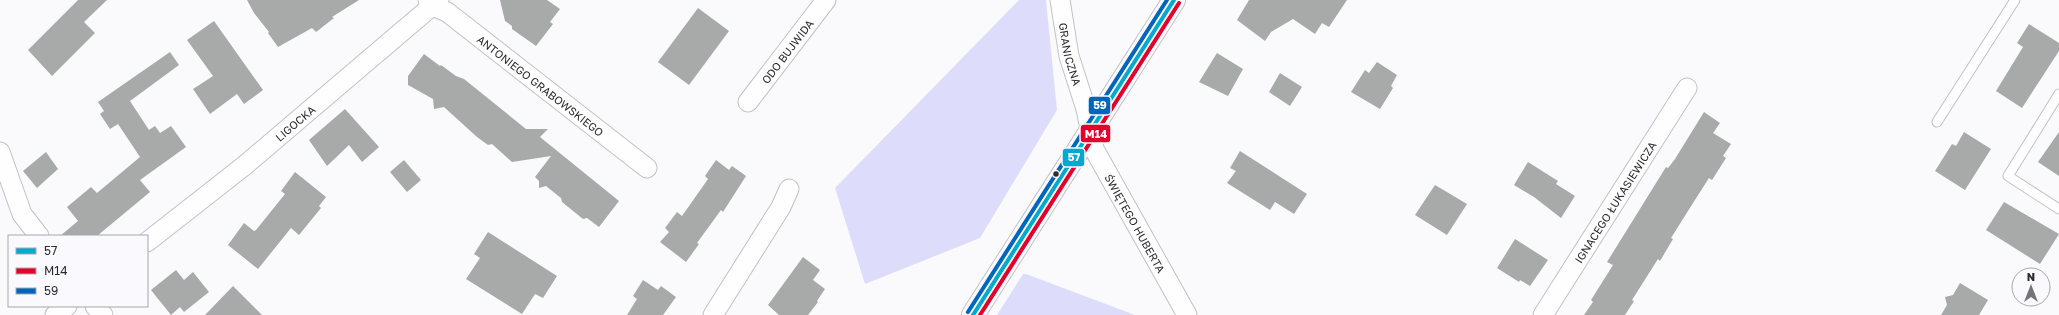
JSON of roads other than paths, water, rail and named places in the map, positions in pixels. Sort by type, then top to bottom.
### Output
[{"type":"main road","points":[[973,315],[1090,129],[1174,0]]},
{"type":"street","name":"ODO BUJWIDA","points":[[748,102],[826,0]]},
{"type":"street","name":"GRANICZNA","points":[[1060,0],[1069,56],[1086,109],[1090,129]]},
{"type":"street","name":"ANTONIEGO GRABOWSKIEGO","points":[[433,2],[647,168]]},
{"type":"street","name":"LIGOCKA","points":[[148,241],[244,166],[433,2]]},
{"type":"street","name":"IGNACEGO ŁUKASIEWICZA","points":[[1543,315],[1687,88]]},
{"type":"street","name":"ŚWIĘTEGO HUBERTA","points":[[1090,129],[1094,149],[1109,179],[1183,312]]},
{"type":"street","points":[[0,152],[22,214],[38,235]]},
{"type":"street","points":[[713,315],[781,207],[789,189]]},
{"type":"street","points":[[55,315],[66,307]]},
{"type":"street","points":[[96,307],[103,315]]},
{"type":"lane","points":[[1937,122],[2015,0]]},
{"type":"lane","points":[[2059,94],[2008,176],[2059,209]]}]
